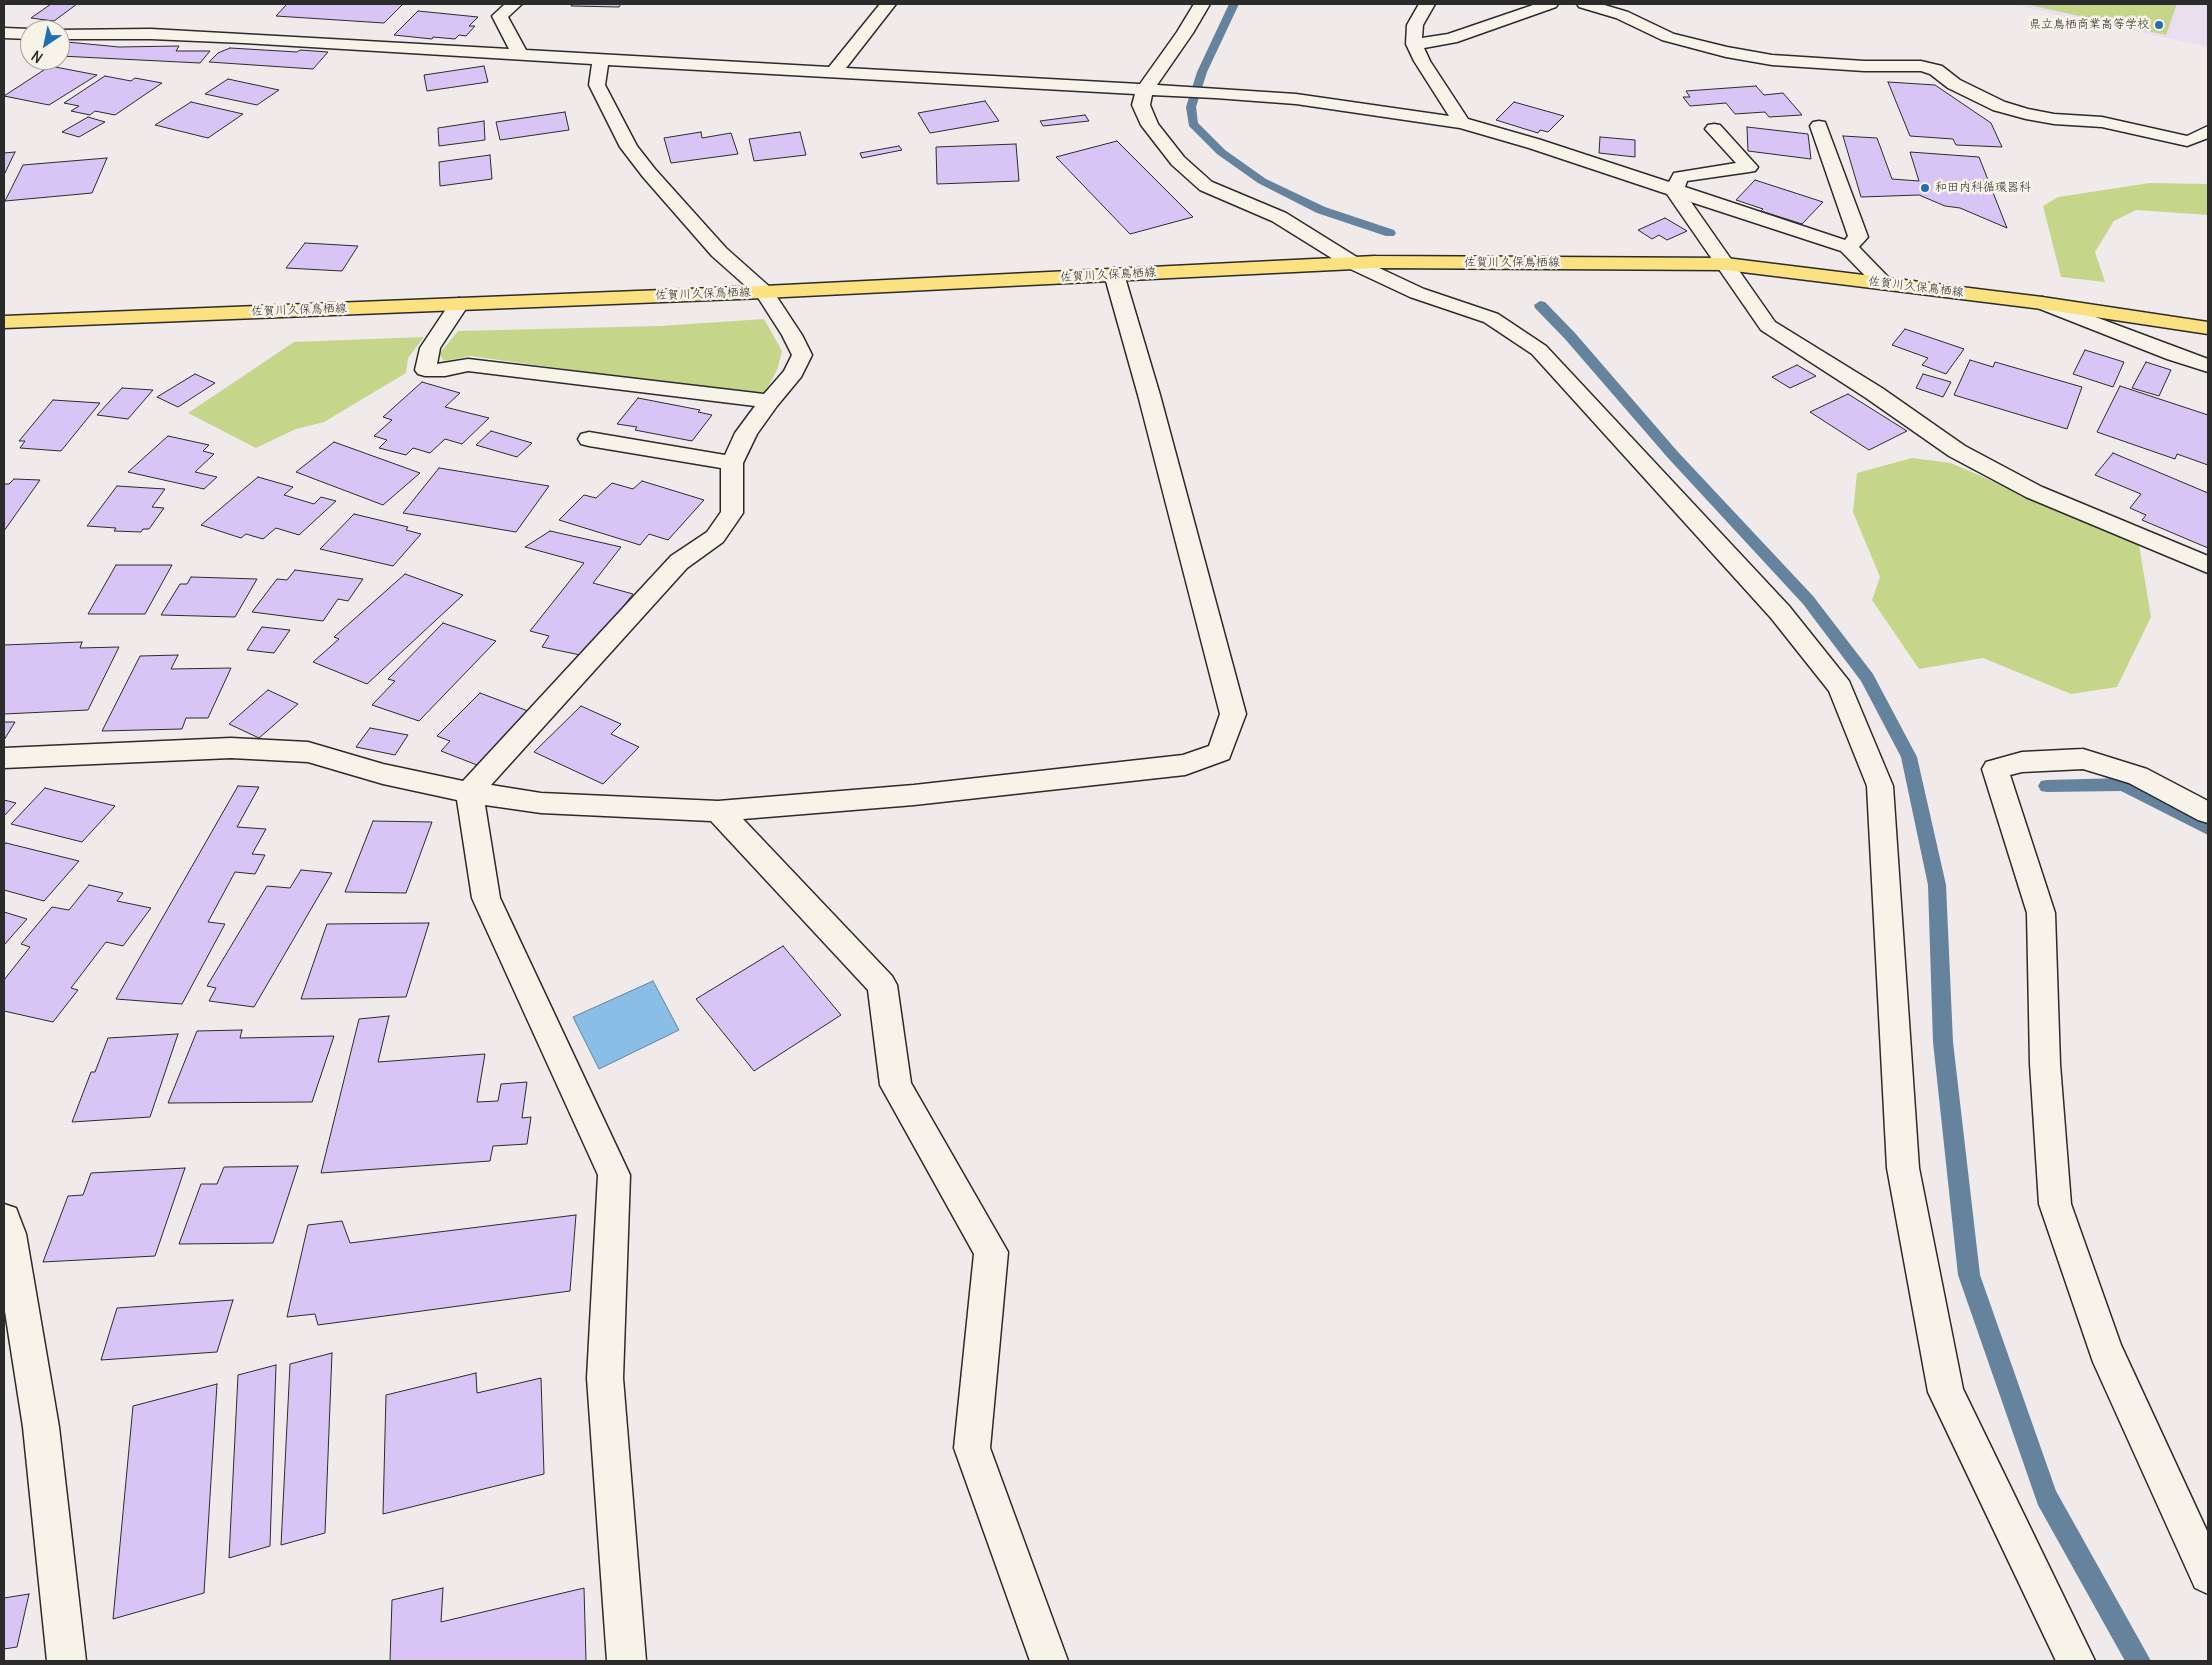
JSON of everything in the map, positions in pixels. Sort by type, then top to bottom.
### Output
[{"type":"main road","name":"佐賀川久保鳥栖線","points":[[4,322],[764,292],[1353,263],[1726,264],[2042,303],[2208,328]]},
{"type":"street","points":[[514,4],[500,16],[520,55]]},
{"type":"street","points":[[833,73],[888,4]]},
{"type":"street","points":[[1202,4],[1142,105],[1150,125],[1178,161],[1206,186],[1279,217],[1353,263],[1417,293],[1491,318],[1539,350],[1780,612],[1840,687],[1880,786],[1903,1168],[1946,1392],[2076,1661]]},
{"type":"street","points":[[1427,4],[1415,25],[1414,44],[1462,123]]},
{"type":"street","points":[[1414,44],[1451,39],[1550,4]]},
{"type":"street","points":[[1585,4],[1622,15],[1668,36],[1726,52],[1772,60],[1864,66],[1921,66],[1936,70],[1954,84],[1999,106],[2026,114],[2054,119],[2102,122],[2186,141],[2208,131]]},
{"type":"street","points":[[70,34],[151,34],[244,38],[601,60],[1215,93],[1296,100],[1462,123],[1534,144],[1848,247],[1883,283]]},
{"type":"street","points":[[6,38],[20,36]]},
{"type":"street","points":[[469,792],[649,598],[679,562],[715,537],[732,513],[732,463],[746,433],[768,401],[794,373],[802,355],[792,334],[764,292],[719,252],[648,173],[629,147],[597,85],[601,60]]},
{"type":"street","points":[[1819,126],[1858,237],[1848,247]]},
{"type":"street","points":[[1674,190],[1680,177],[1749,167],[1714,129]]},
{"type":"street","points":[[1674,190],[1768,326],[1874,393],[1958,451],[2034,492],[2208,565]]},
{"type":"street","points":[[4,758],[231,748],[308,752],[384,774],[469,792],[541,803],[718,811],[914,796],[1185,765],[1220,752],[1233,714],[1149,395],[1114,274]]},
{"type":"street","points":[[2042,303],[2174,355],[2208,366]]},
{"type":"street","points":[[460,304],[430,348],[425,370],[445,370],[468,365],[768,401]]},
{"type":"street","points":[[589,439],[732,463]]},
{"type":"street","points":[[2208,813],[2138,776],[2083,759],[2022,762],[1996,769],[2041,914],[2045,1064],[2055,1204],[2105,1350],[2208,1575]]},
{"type":"street","points":[[469,792],[486,898],[614,1175],[605,1378],[626,1661]]},
{"type":"street","points":[[718,811],[882,985],[896,1085],[991,1252],[972,1448],[1049,1661]]},
{"type":"street","points":[[4,1219],[9,1234],[41,1427],[67,1661]]},
{"type":"shaded area","name":"県立鳥栖商業高等学校","points":[[2010,4],[2208,4],[2208,47]]},
{"type":"green space","points":[[2025,4],[2177,4],[2166,35]]},
{"type":"green space","points":[[2150,183],[2208,184],[2208,215],[2136,210],[2114,221],[2095,252],[2105,282],[2061,277],[2043,206],[2058,197]]},
{"type":"green space","points":[[764,319],[782,351],[777,370],[763,396],[470,356],[444,361],[439,354],[458,331],[660,326]]},
{"type":"green space","points":[[424,337],[408,358],[406,373],[324,422],[296,429],[256,448],[188,413],[294,342]]},
{"type":"green space","points":[[1912,458],[1951,463],[2139,545],[2151,617],[2117,687],[2071,694],[1983,658],[1919,669],[1872,600],[1880,577],[1853,512],[1857,473]]},
{"type":"water","points":[[653,981],[679,1030],[599,1069],[573,1017]]},
{"type":"building","points":[[51,4],[77,4],[55,20],[31,18]]},
{"type":"building","points":[[287,4],[403,4],[384,23],[276,16]]},
{"type":"building","points":[[572,4],[621,4],[619,7],[571,6]]},
{"type":"building","points":[[418,11],[478,17],[469,26],[475,26],[466,36],[459,35],[455,39],[433,37],[432,39],[394,35]]},
{"type":"building","points":[[70,42],[119,47],[179,46],[176,51],[210,51],[200,63],[70,56]]},
{"type":"building","points":[[230,48],[328,52],[313,69],[209,62],[218,53]]},
{"type":"building","points":[[484,66],[488,82],[427,91],[424,75]]},
{"type":"building","points":[[44,70],[70,70],[97,75],[49,105],[4,96]]},
{"type":"building","points":[[105,76],[131,81],[135,78],[162,83],[115,115],[95,111],[90,115],[71,111],[79,106],[64,103]]},
{"type":"building","points":[[228,79],[279,90],[257,105],[205,94]]},
{"type":"building","points":[[1888,82],[1935,85],[1991,123],[2002,147],[1956,145],[1953,139],[1910,136]]},
{"type":"building","points":[[1756,86],[1764,95],[1783,93],[1802,115],[1769,117],[1765,112],[1735,114],[1726,103],[1690,106],[1683,97],[1690,97],[1686,91]]},
{"type":"building","points":[[985,101],[999,121],[930,133],[918,113]]},
{"type":"building","points":[[191,102],[243,114],[208,138],[155,125]]},
{"type":"building","points":[[1514,102],[1564,116],[1548,132],[1540,130],[1538,133],[1496,120]]},
{"type":"building","points":[[565,112],[569,130],[500,140],[496,122]]},
{"type":"building","points":[[1085,115],[1089,121],[1043,126],[1040,121]]},
{"type":"building","points":[[88,117],[105,122],[79,137],[62,132]]},
{"type":"building","points":[[484,121],[485,140],[439,146],[438,128]]},
{"type":"building","points":[[1747,127],[1808,134],[1811,159],[1748,151]]},
{"type":"building","points":[[701,132],[702,138],[731,133],[738,154],[671,163],[664,138]]},
{"type":"building","points":[[800,132],[806,155],[754,161],[749,139]]},
{"type":"building","name":"和田内科循環器科","points":[[1843,136],[1877,138],[1892,179],[1919,181],[1910,152],[1979,157],[2007,228],[1960,208],[1945,206],[1919,195],[1861,197]]},
{"type":"building","points":[[1600,137],[1635,140],[1635,157],[1599,153]]},
{"type":"building","points":[[1117,141],[1193,217],[1130,234],[1056,157]]},
{"type":"building","points":[[1016,144],[1019,181],[937,184],[936,147]]},
{"type":"building","points":[[899,146],[902,150],[862,158],[860,153]]},
{"type":"building","points":[[15,152],[4,175],[4,153]]},
{"type":"building","points":[[490,155],[492,179],[440,186],[439,162]]},
{"type":"building","points":[[107,158],[92,193],[5,201],[23,165]]},
{"type":"building","points":[[1755,180],[1823,202],[1802,224],[1761,211],[1763,209],[1736,200]]},
{"type":"building","points":[[1665,218],[1687,231],[1667,240],[1659,235],[1652,239],[1638,230]]},
{"type":"building","points":[[305,243],[358,246],[342,271],[286,268]]},
{"type":"building","points":[[1905,329],[1964,349],[1946,374],[1922,365],[1928,358],[1892,345]]},
{"type":"building","points":[[2085,350],[2124,362],[2113,387],[2073,374]]},
{"type":"building","points":[[1970,360],[1993,367],[1995,362],[2082,387],[2067,429],[1954,395]]},
{"type":"building","points":[[2146,362],[2171,370],[2159,396],[2132,388]]},
{"type":"building","points":[[1797,365],[1816,376],[1790,388],[1772,377]]},
{"type":"building","points":[[195,374],[215,383],[178,407],[157,397]]},
{"type":"building","points":[[1923,374],[1951,382],[1943,397],[1916,388]]},
{"type":"building","points":[[422,382],[460,393],[445,407],[489,418],[462,444],[445,439],[430,453],[413,448],[406,455],[379,448],[387,440],[374,436],[392,420],[383,417]]},
{"type":"building","points":[[2120,386],[2208,415],[2208,465],[2177,454],[2175,459],[2097,432]]},
{"type":"building","points":[[122,388],[153,390],[128,419],[97,415]]},
{"type":"building","points":[[1848,394],[1907,431],[1869,450],[1810,412]]},
{"type":"building","points":[[638,398],[700,410],[698,412],[712,415],[692,441],[635,430],[637,427],[617,424]]},
{"type":"building","points":[[53,400],[100,403],[61,451],[20,448],[25,441],[19,441]]},
{"type":"building","points":[[491,431],[532,443],[517,457],[476,445]]},
{"type":"building","points":[[168,436],[209,445],[203,451],[214,454],[195,472],[217,477],[204,489],[128,472]]},
{"type":"building","points":[[334,442],[420,473],[383,505],[296,472]]},
{"type":"building","points":[[2113,453],[2208,493],[2208,548],[2142,520],[2146,515],[2130,508],[2141,494],[2095,475]]},
{"type":"building","points":[[439,468],[549,486],[516,532],[403,513]]},
{"type":"building","points":[[258,477],[293,487],[284,495],[314,504],[321,497],[336,501],[299,535],[276,528],[263,539],[246,534],[241,538],[201,525]]},
{"type":"building","points":[[14,479],[40,480],[4,531],[4,484],[9,484]]},
{"type":"building","points":[[642,481],[704,500],[668,540],[649,534],[640,545],[559,520],[584,495],[596,498],[612,483],[633,489]]},
{"type":"building","points":[[117,486],[165,489],[152,507],[164,508],[149,529],[143,529],[141,532],[114,531],[116,528],[87,526]]},
{"type":"building","points":[[354,514],[408,527],[406,530],[421,534],[393,566],[320,549]]},
{"type":"building","points":[[550,531],[621,547],[593,583],[633,594],[585,656],[542,647],[549,636],[530,631],[584,563],[525,547]]},
{"type":"building","points":[[116,565],[172,565],[145,614],[88,614]]},
{"type":"building","points":[[295,570],[363,579],[348,601],[338,599],[323,621],[252,612],[277,579],[287,580]]},
{"type":"building","points":[[405,574],[463,595],[367,684],[313,662],[339,639],[334,637]]},
{"type":"building","points":[[191,577],[257,579],[235,617],[161,615],[180,584],[187,584]]},
{"type":"building","points":[[443,623],[496,641],[419,721],[372,705],[395,681],[388,679]]},
{"type":"building","points":[[262,627],[290,630],[274,653],[247,650]]},
{"type":"building","points":[[82,642],[80,648],[119,647],[88,710],[4,714],[4,645]]},
{"type":"building","points":[[178,655],[171,669],[231,668],[208,718],[186,718],[182,729],[102,731],[140,656]]},
{"type":"building","points":[[268,690],[298,704],[259,738],[229,724]]},
{"type":"building","points":[[480,693],[528,711],[477,765],[441,751],[450,741],[437,736]]},
{"type":"building","points":[[581,706],[621,724],[611,734],[639,747],[603,784],[534,752]]},
{"type":"building","points":[[4,722],[15,722],[4,740]]},
{"type":"building","points":[[370,728],[408,735],[395,755],[356,747]]},
{"type":"building","points":[[238,786],[259,787],[237,827],[266,829],[252,854],[265,855],[255,874],[235,872],[208,922],[225,924],[182,1004],[116,999]]},
{"type":"building","points":[[45,788],[115,806],[82,842],[11,824]]},
{"type":"building","points":[[4,800],[16,803],[4,816]]},
{"type":"building","points":[[373,821],[432,822],[406,893],[345,892]]},
{"type":"building","points":[[6,843],[79,861],[44,901],[4,890],[4,845]]},
{"type":"building","points":[[301,870],[332,873],[254,1007],[209,1001],[216,988],[207,986],[267,886],[290,888]]},
{"type":"building","points":[[89,885],[123,893],[117,901],[151,908],[123,946],[106,942],[71,988],[78,990],[53,1022],[4,1011],[4,980],[30,947],[21,944],[52,907],[69,910]]},
{"type":"building","points":[[4,912],[27,919],[4,945]]},
{"type":"building","points":[[429,923],[406,997],[301,999],[327,924]]},
{"type":"building","points":[[783,946],[841,1015],[754,1071],[696,999]]},
{"type":"building","points":[[389,1016],[378,1062],[485,1054],[477,1102],[498,1101],[501,1084],[527,1082],[522,1118],[531,1117],[527,1144],[493,1146],[490,1161],[321,1173],[359,1019]]},
{"type":"building","points":[[242,1030],[240,1038],[334,1036],[312,1102],[168,1103],[197,1031]]},
{"type":"building","points":[[178,1034],[150,1117],[72,1122],[91,1072],[95,1072],[108,1038]]},
{"type":"building","points":[[298,1166],[273,1243],[179,1244],[201,1184],[217,1184],[224,1167]]},
{"type":"building","points":[[185,1168],[155,1256],[43,1262],[68,1196],[83,1195],[91,1173]]},
{"type":"building","points":[[576,1215],[570,1291],[318,1325],[315,1314],[287,1317],[308,1225],[342,1221],[350,1243]]},
{"type":"building","points":[[233,1300],[217,1352],[101,1360],[117,1308]]},
{"type":"building","points":[[332,1353],[325,1533],[281,1545],[290,1364]]},
{"type":"building","points":[[276,1365],[270,1546],[229,1558],[238,1375]]},
{"type":"building","points":[[476,1373],[477,1393],[541,1378],[544,1474],[383,1514],[386,1395]]},
{"type":"building","points":[[217,1384],[204,1593],[113,1619],[133,1406]]},
{"type":"building","points":[[443,1588],[441,1622],[584,1588],[586,1661],[390,1661],[392,1600]]},
{"type":"building","points":[[29,1594],[17,1647],[4,1649],[4,1598]]},
{"type":"waterway","points":[[1234,4],[1202,72],[1191,107],[1193,124],[1221,152],[1262,181],[1321,210],[1390,233]]},
{"type":"waterway","points":[[1540,305],[1570,336],[1673,455],[1808,600],[1867,678],[1909,757],[1937,885],[1943,1042],[1969,1275],[2046,1497],[2139,1661]]},
{"type":"waterway","points":[[2047,786],[2123,784],[2208,828]]},
{"type":"place","name":"県立鳥栖商業高等学校","points":[[2159,25]]},
{"type":"place","name":"和田内科循環器科","points":[[1925,188]]}]
